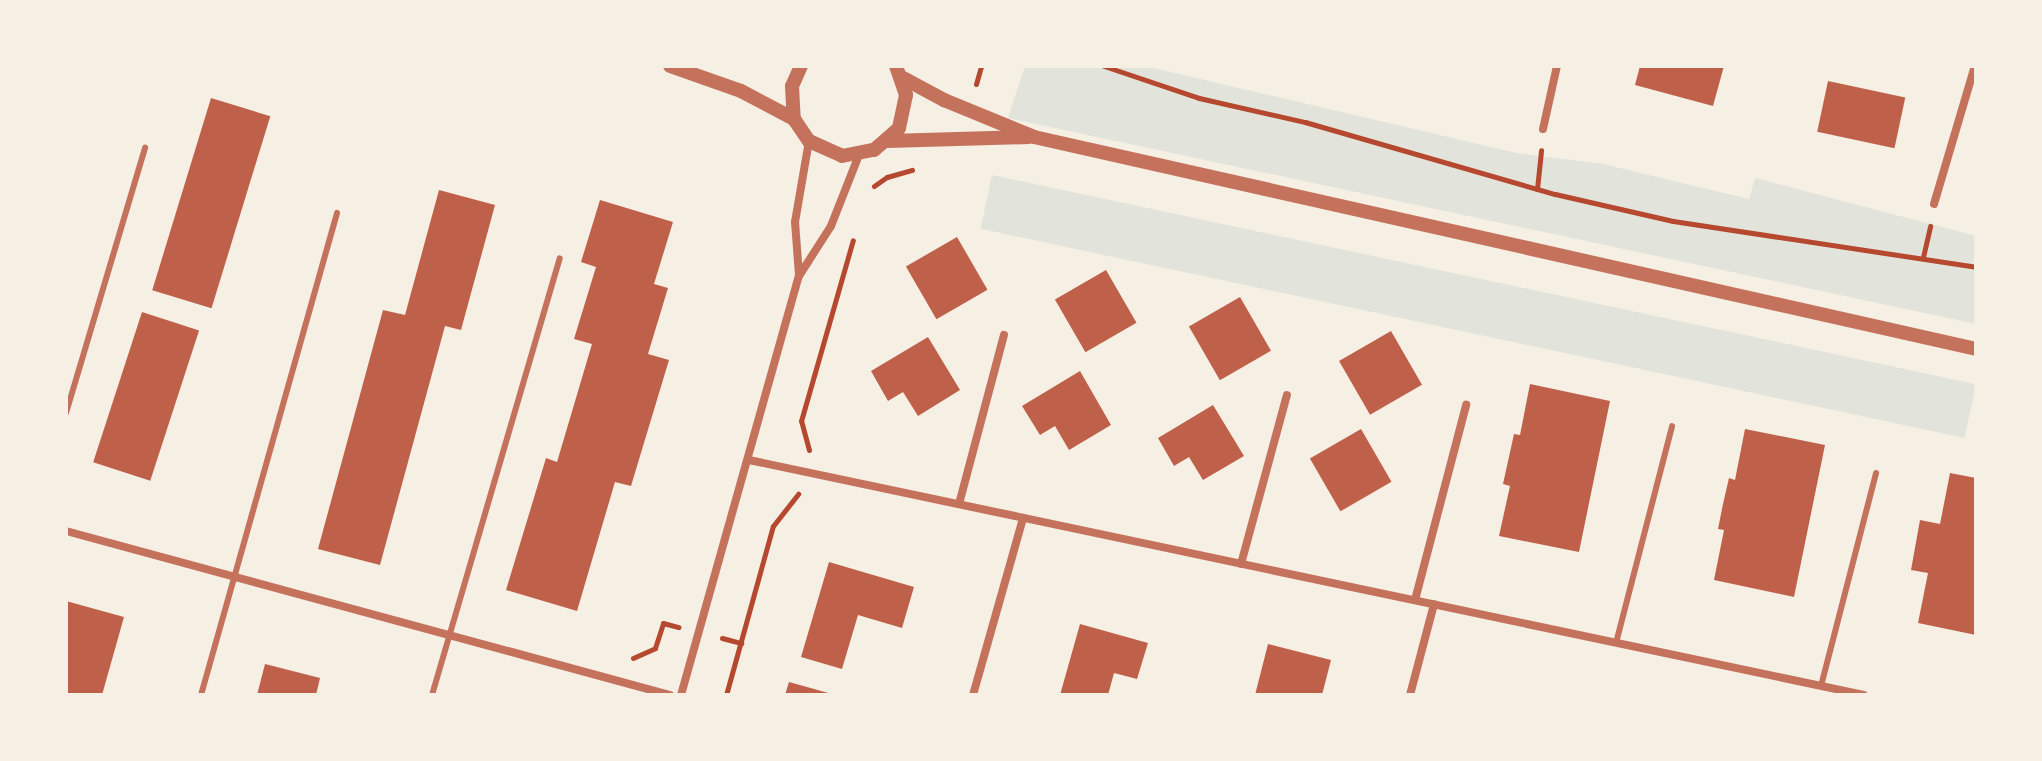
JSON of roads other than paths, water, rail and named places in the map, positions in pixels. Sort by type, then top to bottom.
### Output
[{"type":"street","points":[[670,66],[741,91],[794,119],[809,141],[824,151],[859,155],[888,141],[899,128],[905,112],[900,72]]},
{"type":"street","points":[[794,119],[792,86],[801,66]]},
{"type":"street","points":[[1543,129],[1557,66]]},
{"type":"street","points":[[1934,204],[1975,66]]},
{"type":"street","points":[[900,72],[969,110],[1034,137],[1976,349]]},
{"type":"street","points":[[888,141],[1034,137]]},
{"type":"street","points":[[799,276],[795,222],[809,141]]},
{"type":"street","points":[[681,695],[799,276],[831,226],[859,155]]},
{"type":"street","points":[[959,504],[1004,335]]},
{"type":"street","points":[[1241,564],[1287,395]]},
{"type":"street","points":[[1415,600],[1466,405]]},
{"type":"street","points":[[749,460],[1864,695]]},
{"type":"street","points":[[973,695],[1023,518]]},
{"type":"street","points":[[66,531],[670,695]]},
{"type":"street","points":[[1410,695],[1434,604]]},
{"type":"lane","points":[[66,413],[145,148]]},
{"type":"lane","points":[[201,695],[337,213]]},
{"type":"lane","points":[[432,695],[560,258]]},
{"type":"lane","points":[[1616,643],[1672,426]]},
{"type":"lane","points":[[1821,686],[1876,473]]}]
